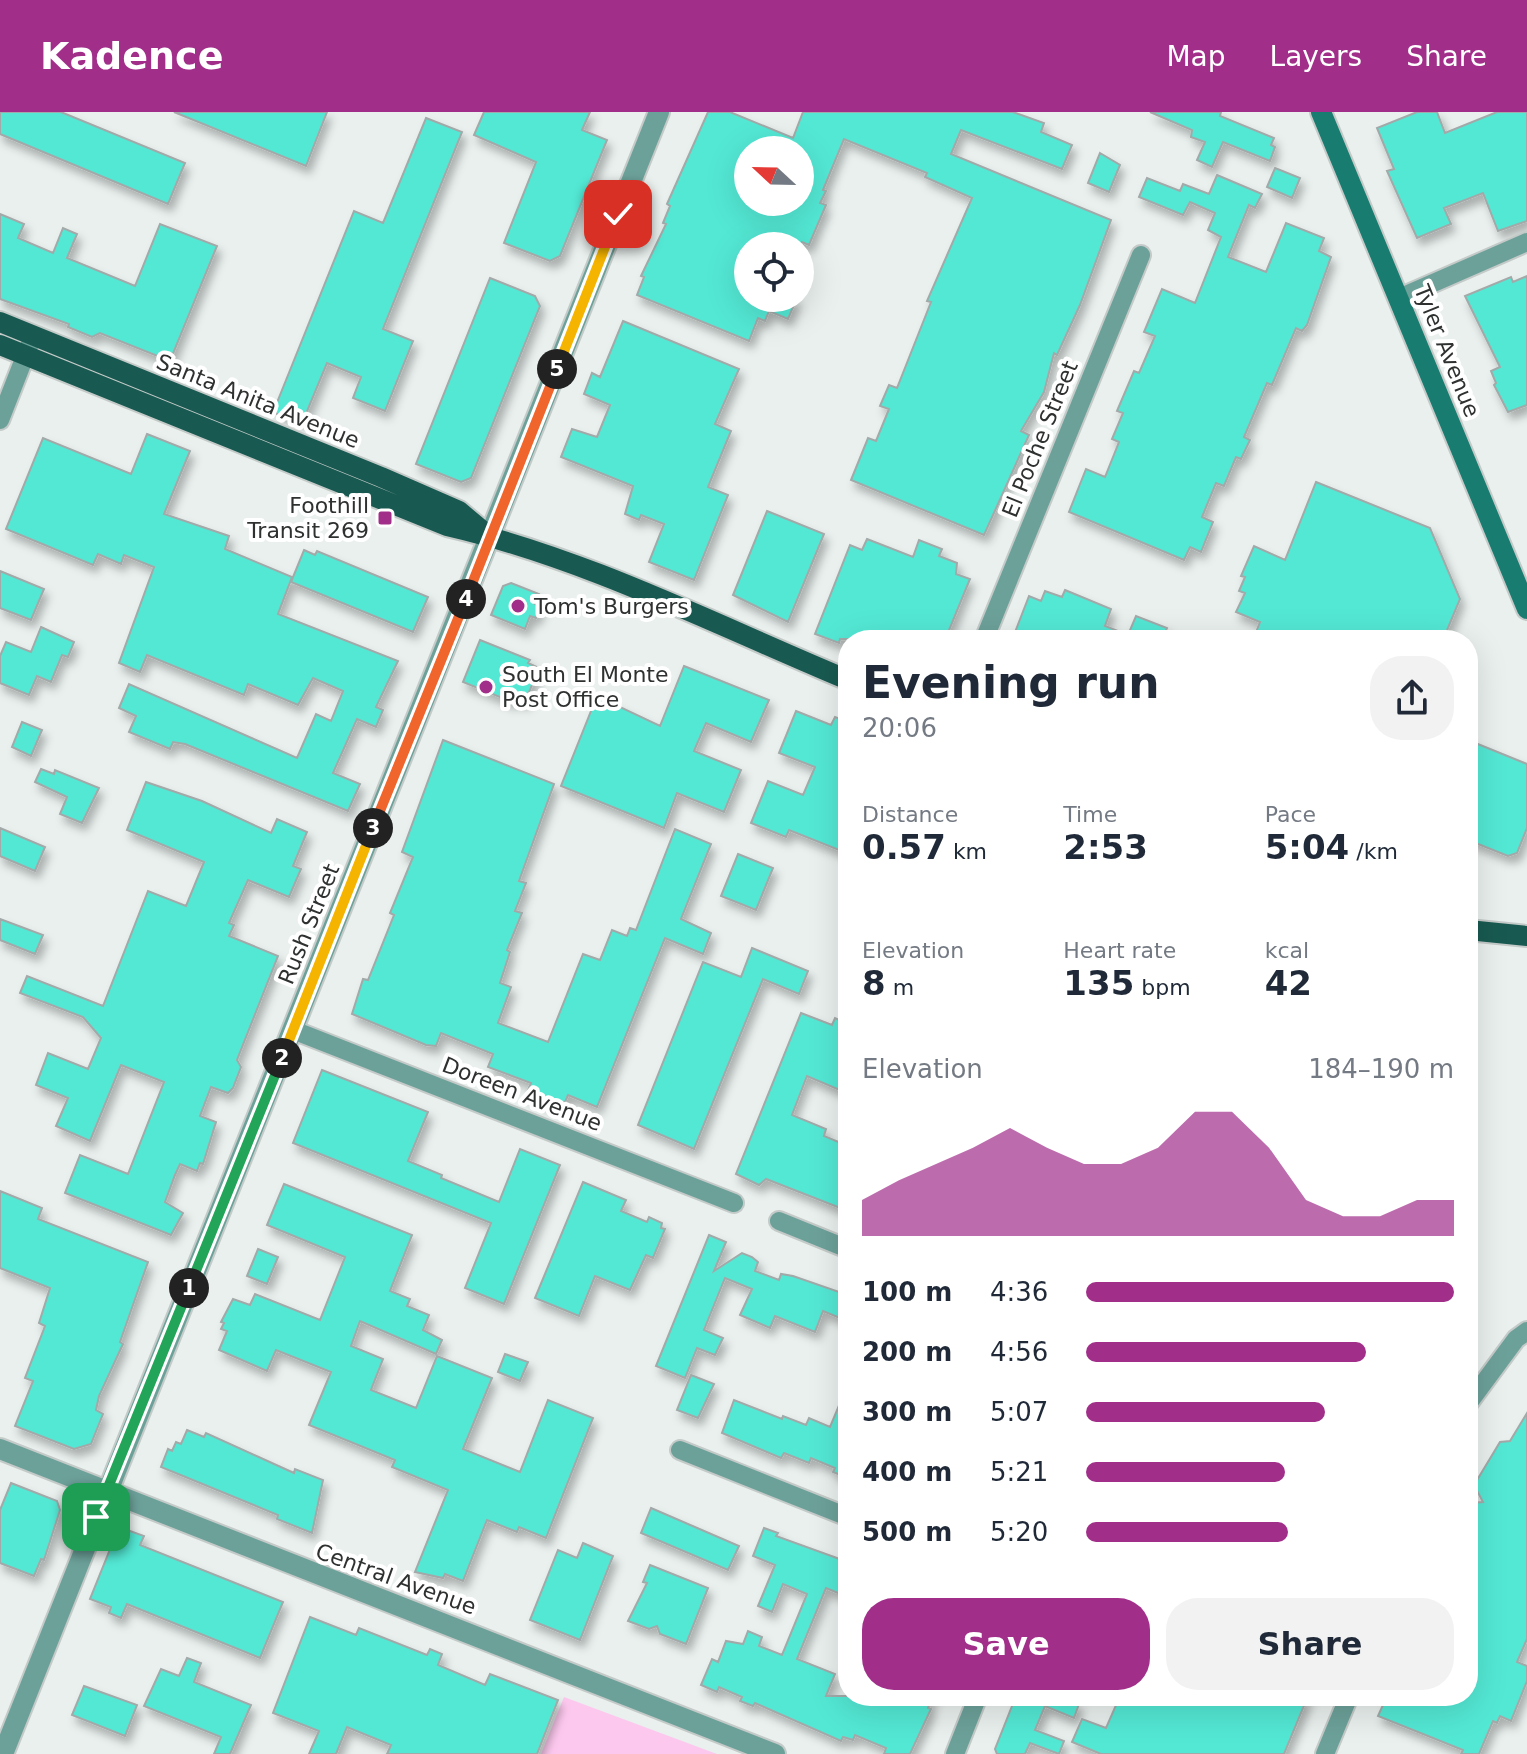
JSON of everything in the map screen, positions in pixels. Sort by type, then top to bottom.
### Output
[{"type":"main road","name":"Tyler Avenue","points":[[1321,112],[1527,609]]},
{"type":"main road","name":"Santa Anita Avenue","points":[[0,322],[459,511],[490,537]]},
{"type":"main road","name":"Santa Anita Avenue","points":[[0,345],[447,526],[490,537],[615,582],[838,676]]},
{"type":"main road","points":[[1478,931],[1527,936]]},
{"type":"street","name":"Rush Street","points":[[3,1754],[659,112]]},
{"type":"street","points":[[1399,298],[1527,242]]},
{"type":"street","name":"El Poche Street","points":[[988,630],[1141,255]]},
{"type":"street","points":[[0,420],[33,336]]},
{"type":"street","name":"Doreen Avenue","points":[[293,1030],[734,1203]]},
{"type":"street","points":[[779,1221],[838,1245]]},
{"type":"street","points":[[1478,1390],[1516,1339],[1527,1331]]},
{"type":"street","name":"Central Avenue","points":[[0,1449],[775,1754]]},
{"type":"street","points":[[680,1450],[838,1513]]},
{"type":"street","points":[[955,1754],[974,1706]]},
{"type":"street","points":[[1325,1754],[1345,1706]]},
{"type":"shaded area","points":[[564,1697],[717,1754],[541,1754]]},
{"type":"building","points":[[0,112],[61,112],[185,163],[168,204],[0,134]]},
{"type":"building","points":[[174,112],[327,112],[306,166]]},
{"type":"building","points":[[484,112],[590,112],[582,130],[607,140],[560,256],[550,261],[504,243],[536,162],[474,135]]},
{"type":"building","points":[[708,112],[730,112],[788,136],[734,136],[734,216],[814,216],[814,136],[794,136],[803,112],[1013,112],[1044,123],[1041,132],[1072,145],[1062,169],[961,130],[951,154],[1111,220],[1080,305],[1057,355],[1054,353],[1044,392],[1021,431],[1029,435],[984,535],[851,480],[868,438],[876,441],[889,409],[880,406],[889,385],[897,388],[931,302],[927,301],[972,198],[925,177],[927,173],[844,139],[823,190],[826,191],[820,203],[826,205],[814,233],[734,232],[734,312],[769,312],[765,321],[758,318],[749,341],[637,295],[644,277],[641,276],[666,224],[663,223],[670,206],[667,204]]},
{"type":"building","points":[[1150,112],[1221,112],[1220,116],[1274,138],[1271,145],[1275,147],[1270,161],[1223,142],[1212,167],[1197,160],[1205,142],[1191,137],[1192,130]]},
{"type":"building","points":[[1417,112],[1437,112],[1445,133],[1497,112],[1527,112],[1527,221],[1498,231],[1483,193],[1444,208],[1451,224],[1417,238],[1387,171],[1394,169],[1377,128]]},
{"type":"building","points":[[426,118],[462,132],[383,329],[413,341],[385,411],[353,398],[361,377],[327,363],[303,421],[277,414],[274,410],[354,211],[383,223]]},
{"type":"building","points":[[1100,153],[1120,165],[1109,192],[1088,183]]},
{"type":"building","points":[[1275,168],[1300,178],[1292,198],[1267,187]]},
{"type":"building","points":[[1217,175],[1262,194],[1255,208],[1249,205],[1228,257],[1266,272],[1286,223],[1324,238],[1319,251],[1331,257],[1307,325],[1302,331],[1296,328],[1272,385],[1267,383],[1244,437],[1250,440],[1241,459],[1236,457],[1224,486],[1216,483],[1202,517],[1213,522],[1201,552],[1190,547],[1184,560],[1069,512],[1086,469],[1105,477],[1119,442],[1112,439],[1123,413],[1117,411],[1134,371],[1139,373],[1155,336],[1144,332],[1162,289],[1195,303],[1221,237],[1208,230],[1215,213],[1190,202],[1183,215],[1139,197],[1147,178],[1180,191],[1183,184],[1209,194]]},
{"type":"building","points":[[0,214],[24,224],[18,238],[53,253],[63,228],[77,234],[67,258],[135,286],[160,224],[217,246],[170,361],[100,333],[92,337],[68,327],[69,324],[0,299]]},
{"type":"building","points":[[1527,276],[1527,405],[1508,412],[1494,385],[1491,371],[1500,367],[1465,296],[1511,277],[1513,282]]},
{"type":"building","points":[[490,278],[535,296],[540,306],[471,478],[461,482],[416,464]]},
{"type":"building","points":[[771,312],[791,312],[788,319]]},
{"type":"building","points":[[623,321],[739,369],[715,424],[731,431],[708,487],[728,495],[694,580],[649,562],[664,524],[641,515],[639,520],[625,514],[633,486],[561,457],[572,429],[597,437],[610,405],[584,394],[592,373],[600,377]]},
{"type":"building","points":[[147,434],[190,451],[164,514],[229,536],[225,549],[292,577],[278,614],[398,661],[376,707],[383,710],[376,727],[357,719],[333,773],[360,784],[348,811],[185,744],[173,742],[170,749],[129,732],[136,716],[119,708],[129,684],[297,758],[316,714],[331,721],[343,691],[313,678],[298,705],[248,684],[244,695],[147,655],[140,672],[119,663],[154,567],[124,555],[121,564],[98,554],[93,565],[6,529],[43,438],[131,474]]},
{"type":"building","points":[[1316,482],[1430,528],[1460,599],[1447,630],[1257,630],[1260,622],[1236,612],[1245,593],[1239,591],[1245,577],[1241,576],[1254,546],[1285,560]]},
{"type":"building","points":[[767,511],[824,534],[788,622],[733,595]]},
{"type":"building","points":[[867,539],[913,557],[919,540],[942,549],[939,556],[957,563],[956,574],[970,579],[949,630],[838,630],[838,643],[815,634],[850,545],[862,550]]},
{"type":"building","points":[[304,550],[315,555],[317,551],[428,597],[413,632],[291,582]]},
{"type":"building","points":[[0,571],[44,589],[31,620],[0,608]]},
{"type":"building","points":[[511,583],[539,594],[535,604],[541,606],[536,618],[530,616],[525,629],[491,615],[503,586]]},
{"type":"building","points":[[1065,590],[1111,609],[1105,626],[1115,630],[1016,630],[1029,596],[1041,601],[1045,591],[1062,597]]},
{"type":"building","points":[[1136,616],[1166,630],[1130,630]]},
{"type":"building","points":[[41,627],[74,642],[68,657],[62,655],[51,682],[37,676],[29,695],[0,683],[0,656],[6,642],[31,652]]},
{"type":"building","points":[[480,640],[530,660],[528,663],[539,668],[525,702],[513,698],[512,702],[463,682]]},
{"type":"building","points":[[684,666],[769,700],[751,742],[706,723],[694,751],[741,770],[724,812],[677,793],[664,828],[561,786],[597,696],[660,726]]},
{"type":"building","points":[[796,711],[831,725],[835,717],[838,718],[838,850],[789,830],[786,837],[751,823],[768,781],[803,795],[815,767],[779,753]]},
{"type":"building","points":[[22,722],[42,730],[31,756],[12,747]]},
{"type":"building","points":[[443,740],[554,784],[519,881],[526,883],[515,911],[522,913],[507,950],[510,952],[500,983],[511,987],[498,1023],[548,1042],[583,954],[600,960],[612,930],[627,936],[630,928],[636,930],[675,829],[711,844],[681,919],[711,933],[703,954],[665,938],[597,1107],[568,1095],[562,1109],[526,1095],[531,1083],[488,1067],[493,1054],[441,1033],[436,1046],[426,1045],[352,1014],[363,979],[368,980],[394,915],[390,913],[413,857],[402,852]]},
{"type":"building","points":[[1478,744],[1527,764],[1527,828],[1517,853],[1508,856],[1478,844]]},
{"type":"building","points":[[41,769],[54,774],[55,770],[99,788],[82,823],[60,814],[67,797],[35,782]]},
{"type":"building","points":[[146,782],[202,801],[271,833],[277,819],[307,832],[293,866],[301,869],[289,897],[248,880],[229,923],[234,925],[229,936],[278,956],[237,1060],[241,1067],[233,1088],[228,1093],[211,1087],[200,1116],[216,1122],[203,1164],[200,1163],[197,1171],[180,1164],[175,1175],[165,1202],[183,1213],[171,1235],[65,1193],[80,1155],[128,1174],[164,1082],[121,1065],[90,1141],[56,1126],[68,1098],[36,1085],[48,1053],[88,1069],[101,1038],[83,1017],[20,993],[27,976],[103,1006],[148,891],[186,906],[204,862],[127,830]]},
{"type":"building","points":[[0,828],[45,847],[35,871],[0,856]]},
{"type":"building","points":[[738,854],[773,868],[756,910],[721,896]]},
{"type":"building","points":[[0,919],[43,935],[35,954],[0,940]]},
{"type":"building","points":[[752,948],[808,971],[799,994],[763,979],[694,1149],[638,1125],[703,962],[741,977]]},
{"type":"building","points":[[801,1013],[832,1025],[835,1018],[838,1019],[838,1089],[807,1076],[792,1115],[826,1129],[824,1136],[838,1142],[838,1207],[766,1179],[759,1185],[736,1174]]},
{"type":"building","points":[[322,1070],[428,1112],[408,1161],[499,1202],[520,1149],[560,1165],[504,1304],[465,1288],[491,1223],[293,1143]]},
{"type":"building","points":[[583,1182],[626,1200],[621,1211],[647,1222],[649,1217],[662,1223],[661,1228],[665,1229],[653,1258],[646,1255],[630,1290],[595,1276],[579,1316],[535,1298]]},
{"type":"building","points":[[284,1184],[412,1235],[390,1291],[410,1299],[407,1306],[429,1315],[423,1330],[442,1340],[436,1354],[360,1321],[351,1346],[383,1359],[371,1390],[416,1408],[437,1356],[492,1378],[463,1449],[520,1472],[548,1400],[593,1418],[546,1538],[519,1527],[517,1532],[487,1520],[463,1581],[445,1574],[443,1578],[415,1572],[448,1490],[392,1467],[395,1460],[309,1425],[331,1372],[276,1350],[267,1371],[219,1350],[227,1331],[221,1329],[224,1323],[221,1322],[233,1299],[250,1305],[255,1294],[320,1320],[345,1257],[267,1225]]},
{"type":"building","points":[[0,1191],[42,1208],[38,1219],[148,1262],[120,1342],[123,1344],[99,1396],[96,1410],[103,1414],[91,1444],[74,1449],[15,1426],[33,1381],[25,1378],[45,1326],[39,1323],[50,1288],[0,1268]]},
{"type":"building","points":[[709,1235],[726,1242],[714,1271],[742,1253],[758,1262],[755,1271],[779,1280],[781,1274],[793,1276],[838,1292],[838,1317],[823,1311],[815,1332],[775,1316],[770,1328],[740,1315],[752,1289],[725,1278],[704,1330],[723,1338],[715,1355],[697,1348],[685,1378],[656,1366]]},
{"type":"building","points":[[258,1249],[278,1257],[267,1284],[247,1276]]},
{"type":"building","points":[[505,1354],[528,1362],[520,1381],[498,1372]]},
{"type":"building","points":[[691,1375],[714,1384],[698,1418],[677,1410]]},
{"type":"building","points":[[734,1400],[782,1419],[783,1416],[806,1425],[809,1418],[830,1427],[838,1408],[838,1474],[833,1472],[835,1468],[811,1458],[809,1463],[784,1453],[781,1458],[722,1433]]},
{"type":"building","points":[[1527,1413],[1527,1639],[1517,1662],[1527,1666],[1527,1681],[1511,1721],[1500,1716],[1497,1723],[1493,1721],[1479,1754],[1461,1754],[1463,1750],[1378,1716],[1382,1706],[1478,1706],[1478,1502],[1483,1502],[1478,1493],[1478,1478],[1500,1442],[1510,1441]]},
{"type":"building","points":[[187,1430],[204,1437],[206,1433],[294,1473],[295,1469],[323,1480],[312,1533],[277,1519],[278,1515],[161,1467],[168,1449],[172,1451],[176,1442],[181,1444]]},
{"type":"building","points":[[11,1483],[57,1501],[60,1510],[44,1560],[41,1559],[34,1576],[0,1563],[0,1510]]},
{"type":"building","points":[[651,1508],[739,1546],[728,1570],[641,1533]]},
{"type":"building","points":[[119,1527],[144,1536],[140,1545],[283,1602],[260,1658],[127,1604],[121,1618],[109,1613],[111,1607],[90,1599]]},
{"type":"building","points":[[764,1528],[778,1533],[776,1536],[838,1558],[838,1593],[826,1588],[797,1659],[835,1674],[826,1696],[838,1696],[838,1706],[929,1706],[931,1709],[910,1754],[884,1754],[886,1748],[855,1735],[853,1740],[843,1737],[841,1741],[755,1703],[753,1706],[740,1701],[742,1697],[719,1687],[717,1692],[701,1685],[712,1659],[718,1662],[726,1641],[743,1644],[748,1631],[762,1637],[759,1646],[782,1655],[807,1594],[783,1584],[772,1612],[758,1606],[775,1565],[753,1556]]},
{"type":"building","points":[[583,1543],[613,1556],[580,1640],[530,1620],[558,1550],[577,1558]]},
{"type":"building","points":[[650,1565],[708,1588],[686,1644],[660,1634],[657,1626],[649,1629],[628,1621],[647,1583],[643,1582]]},
{"type":"building","points":[[310,1617],[356,1635],[359,1628],[427,1655],[430,1649],[442,1654],[438,1665],[485,1685],[490,1674],[558,1700],[537,1754],[387,1754],[391,1745],[347,1727],[336,1754],[309,1754],[319,1731],[273,1713]]},
{"type":"building","points":[[187,1658],[201,1663],[194,1682],[251,1705],[230,1754],[214,1754],[221,1737],[144,1706],[161,1669],[179,1676]]},
{"type":"building","points":[[84,1686],[137,1705],[125,1736],[72,1715]]},
{"type":"building","points":[[1012,1706],[1045,1706],[1035,1730],[1064,1741],[1059,1754],[1030,1743],[1025,1754],[997,1754],[995,1749]]},
{"type":"building","points":[[1045,1706],[1078,1706],[1074,1718]]},
{"type":"building","points":[[1116,1706],[1304,1706],[1284,1754],[1101,1754],[1072,1742],[1082,1719],[1106,1728]]},
{"type":"place","name":"Foothill Transit 269","points":[[385,518]]},
{"type":"place","name":"Tom's Burgers","points":[[518,606]]},
{"type":"place","name":"South El Monte Post Office","points":[[486,687]]},
{"type":"route","points":[[96,1517],[457,623],[618,214]]}]
